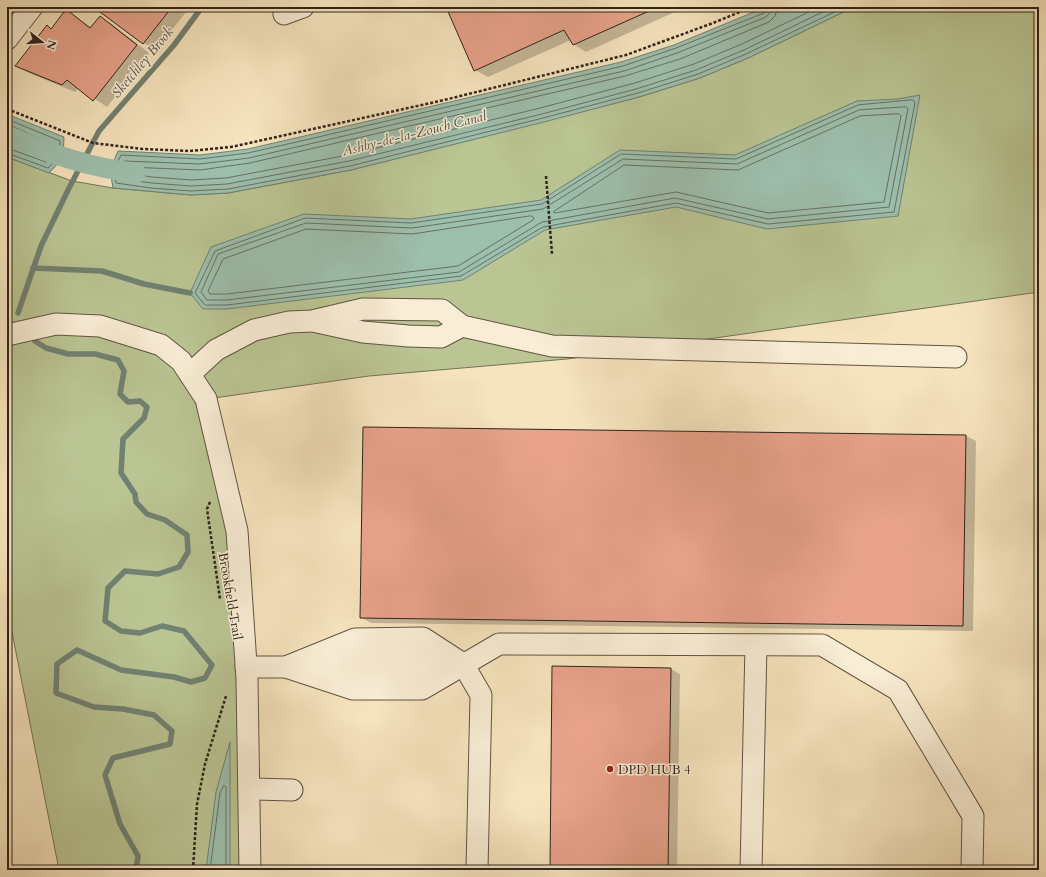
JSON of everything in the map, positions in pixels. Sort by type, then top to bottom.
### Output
[{"type":"street","points":[[7,39],[32,7]]},
{"type":"street","points":[[284,14],[303,7]]},
{"type":"street","points":[[190,374],[216,350],[254,330],[289,322],[312,321],[363,309],[442,310],[462,326],[552,346],[956,358]]},
{"type":"street","points":[[312,321],[363,332],[408,336],[441,337],[462,326]]},
{"type":"street","points":[[8,335],[56,324],[100,326],[161,345],[181,361],[206,399],[237,531],[246,667],[250,870]]},
{"type":"street","points":[[286,667],[353,690],[422,689],[499,644],[822,645],[898,690],[973,816],[972,870]]},
{"type":"street","points":[[751,870],[756,645]]},
{"type":"street","points":[[246,667],[286,667],[355,656],[423,655],[463,664],[481,695],[477,870]]},
{"type":"street","points":[[249,789],[292,790]]},
{"type":"path","points":[[7,109],[93,143],[143,149],[189,151],[232,147],[432,102],[626,55],[706,26],[752,7]]},
{"type":"path","points":[[546,176],[552,254]]},
{"type":"path","name":"Brookfield Trail","points":[[212,497],[207,509],[220,600]]},
{"type":"path","points":[[193,870],[197,804],[205,764],[228,688]]},
{"type":"green space","points":[[854,7],[1039,7],[1039,292],[567,359],[369,376],[207,399],[237,531],[250,870],[59,870],[7,607],[7,157],[72,181],[113,188],[191,195],[228,193],[351,170],[639,97],[700,78],[748,58]]},
{"type":"water","points":[[766,7],[854,7],[748,58],[700,78],[639,97],[351,170],[228,193],[191,195],[113,188],[110,170],[118,151],[200,155],[248,149],[621,62],[674,45]]},
{"type":"water","points":[[920,95],[898,216],[767,229],[676,207],[545,230],[463,280],[227,309],[203,309],[190,293],[211,247],[304,214],[411,219],[541,200],[620,150],[735,155],[857,101],[898,99]]},
{"type":"water","points":[[7,114],[64,137],[63,158],[49,173],[7,157]]},
{"type":"water","points":[[230,742],[230,870],[206,870],[216,792]]},
{"type":"building","points":[[104,7],[172,7],[143,44],[100,12]]},
{"type":"building","points":[[446,7],[658,7],[573,45],[564,30],[474,71]]},
{"type":"building","points":[[66,9],[90,28],[100,16],[137,45],[93,101],[67,80],[62,85],[15,66],[47,25],[51,29]]},
{"type":"building","points":[[363,427],[966,435],[963,626],[360,618]]},
{"type":"building","name":"DPD HUB 4","points":[[552,666],[671,668],[668,870],[550,870]]},
{"type":"waterway","name":"Sketchley Brook","points":[[18,313],[41,246],[99,131],[174,45],[202,7]]},
{"type":"waterway","name":"Ashby-de-la-Zouch Canal","points":[[7,135],[54,154],[86,164],[136,173]]},
{"type":"waterway","points":[[33,268],[102,271],[144,284],[190,293]]},
{"type":"waterway","points":[[35,341],[46,348],[68,354],[95,354],[118,360],[124,371],[120,394],[128,402],[140,401],[147,407],[144,418],[123,439],[121,473],[135,494],[136,502],[147,514],[165,520],[187,535],[188,552],[179,567],[158,574],[125,571],[108,588],[105,621],[121,631],[140,633],[162,626],[184,631],[212,665],[205,678],[191,682],[174,677],[121,670],[77,650],[57,664],[56,693],[94,707],[123,709],[154,715],[172,731],[170,744],[113,758],[105,775],[120,824],[138,856],[136,870]]},
{"type":"place","name":"DPD HUB 4","points":[[610,769]]}]
